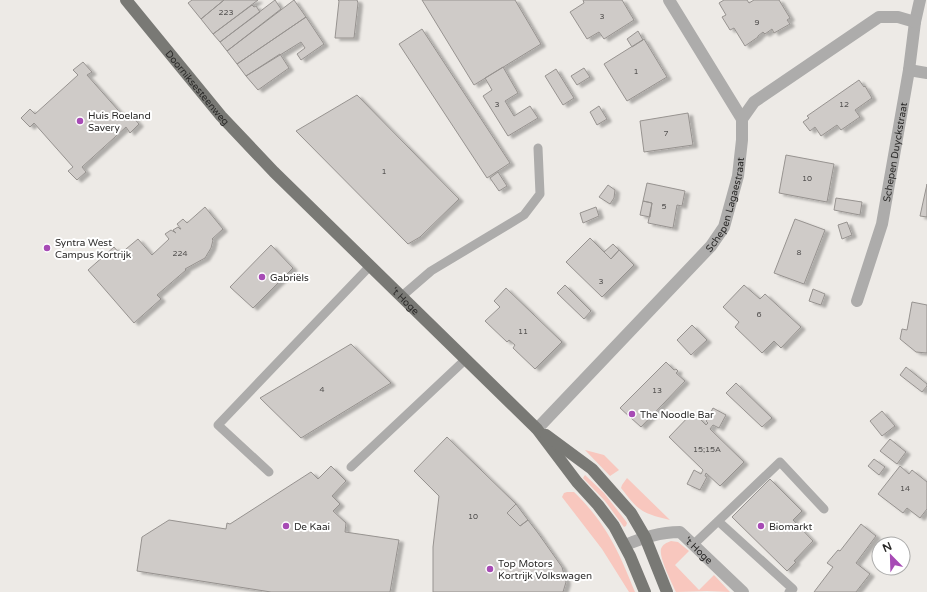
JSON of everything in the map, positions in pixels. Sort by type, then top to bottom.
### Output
[{"type":"main road","name":"Doorniksesteenweg","points":[[126,0],[222,116],[274,172]]},
{"type":"main road","name":"'t Hoge","points":[[274,172],[537,429],[577,482],[607,517],[625,545],[644,592]]},
{"type":"main road","name":"'t Hoge","points":[[537,429],[592,468],[631,513],[645,537],[667,592]]},
{"type":"street","points":[[669,0],[742,119],[754,102],[879,17],[898,17],[915,22]]},
{"type":"street","name":"Schepen Duyckstraat","points":[[857,301],[882,224],[909,70],[915,22],[920,0]]},
{"type":"street","points":[[909,70],[927,73]]},
{"type":"street","name":"Schepen Lagaestraat","points":[[537,429],[712,246],[724,226],[738,176],[742,140],[742,119]]},
{"type":"street","name":"'t Hoge","points":[[625,545],[645,537],[667,532],[680,532],[743,592]]},
{"type":"lane","points":[[402,296],[431,271],[524,214],[540,194],[538,148]]},
{"type":"lane","points":[[269,472],[218,425],[370,266]]},
{"type":"lane","points":[[351,467],[466,359]]},
{"type":"lane","points":[[693,545],[780,462],[824,509]]},
{"type":"lane","points":[[718,521],[793,589],[790,592]]},
{"type":"shaded area","points":[[585,450],[604,455],[619,470],[610,476]]},
{"type":"shaded area","points":[[585,475],[604,493],[627,523],[626,526],[624,527],[605,501],[583,478]]},
{"type":"shaded area","points":[[627,478],[670,520],[646,513],[632,502],[621,488]]},
{"type":"shaded area","points":[[574,492],[595,515],[617,551],[635,592],[629,592],[602,549],[562,497],[564,493]]},
{"type":"shaded area","points":[[671,541],[678,542],[689,551],[675,565],[699,590],[714,575],[730,592],[676,592],[666,570],[661,553],[663,546]]},
{"type":"building","points":[[192,0],[224,0],[201,19],[188,3]]},
{"type":"building","points":[[224,0],[258,0],[213,34],[201,19]]},
{"type":"building","points":[[275,0],[281,9],[227,51],[220,42]]},
{"type":"building","points":[[294,0],[306,17],[237,64],[227,51]]},
{"type":"building","points":[[338,0],[357,0],[358,3],[354,38],[335,38]]},
{"type":"building","points":[[422,0],[515,0],[541,44],[474,85]]},
{"type":"building","points":[[583,0],[622,0],[634,20],[604,39],[599,32],[587,39],[570,12],[584,3]]},
{"type":"building","points":[[724,0],[747,0],[749,3],[754,0],[779,0],[790,18],[787,20],[790,24],[774,33],[772,29],[765,34],[763,32],[745,46],[734,28],[730,30],[722,17],[726,15],[719,3]]},
{"type":"building","points":[[252,5],[254,7],[256,6],[260,12],[220,42],[213,34]]},
{"type":"building","points":[[306,17],[324,44],[301,60],[297,54],[305,48],[301,42],[246,76],[237,64]]},
{"type":"building","points":[[422,29],[510,163],[487,178],[399,44]]},
{"type":"building","points":[[638,31],[643,40],[632,47],[627,39]]},
{"type":"building","points":[[644,39],[667,77],[627,101],[604,64]]},
{"type":"building","points":[[280,54],[289,68],[258,90],[246,76]]},
{"type":"building","name":"Huis Roeland Savery","points":[[83,62],[92,72],[87,75],[126,119],[131,115],[139,124],[130,133],[126,127],[82,167],[86,172],[77,180],[68,171],[73,167],[34,123],[30,127],[21,118],[30,109],[35,114],[78,75],[73,70]]},
{"type":"building","points":[[503,67],[518,93],[505,101],[514,116],[530,106],[538,118],[508,136],[483,96],[492,90],[485,78]]},
{"type":"building","points":[[584,68],[590,77],[577,85],[571,76]]},
{"type":"building","points":[[556,69],[574,98],[563,105],[545,76]]},
{"type":"building","points":[[859,80],[864,87],[865,86],[872,98],[855,110],[860,117],[841,130],[837,125],[821,136],[815,127],[810,131],[803,122],[809,118],[807,116]]},
{"type":"building","points":[[357,95],[459,199],[420,237],[408,244],[296,131]]},
{"type":"building","points":[[599,106],[607,119],[597,125],[590,112]]},
{"type":"building","points":[[688,113],[693,145],[644,152],[640,121]]},
{"type":"building","points":[[786,155],[834,164],[827,202],[779,193]]},
{"type":"building","points":[[498,172],[507,186],[499,191],[490,178]]},
{"type":"building","points":[[647,183],[685,191],[682,206],[677,205],[673,228],[648,223],[652,203],[643,201]]},
{"type":"building","points":[[927,184],[927,217],[920,216]]},
{"type":"building","points":[[608,185],[615,190],[614,198],[610,204],[599,197]]},
{"type":"building","points":[[836,198],[862,202],[860,215],[834,210]]},
{"type":"building","points":[[643,201],[652,203],[650,217],[640,215]]},
{"type":"building","points":[[205,207],[223,229],[212,239],[211,248],[205,258],[185,269],[186,270],[157,295],[161,299],[134,323],[88,270],[114,247],[120,254],[138,239],[152,255],[169,239],[165,234],[171,230],[176,233],[173,230],[178,227],[181,229],[177,224],[183,219],[187,223]]},
{"type":"building","points":[[596,207],[599,216],[583,223],[580,213]]},
{"type":"building","points":[[795,219],[825,230],[804,284],[774,273]]},
{"type":"building","points":[[847,222],[852,235],[842,239],[838,225]]},
{"type":"building","points":[[590,238],[611,259],[619,250],[634,265],[602,297],[566,262]]},
{"type":"building","points":[[613,244],[619,250],[611,259],[604,252]]},
{"type":"building","points":[[271,245],[293,268],[253,308],[230,287]]},
{"type":"building","points":[[565,285],[591,311],[584,319],[557,293]]},
{"type":"building","points":[[744,285],[760,299],[765,294],[801,327],[781,348],[774,341],[762,353],[735,327],[739,322],[723,307]]},
{"type":"building","points":[[506,288],[562,342],[535,369],[513,348],[515,345],[509,340],[507,342],[485,321],[500,307],[494,301]]},
{"type":"building","points":[[813,289],[825,294],[821,305],[809,301]]},
{"type":"building","points":[[912,302],[927,305],[927,353],[916,352],[900,339],[902,329],[907,330]]},
{"type":"building","points":[[692,325],[707,340],[691,355],[677,340]]},
{"type":"building","points":[[351,344],[391,383],[301,438],[260,398]]},
{"type":"building","points":[[666,362],[674,370],[676,369],[678,371],[676,373],[685,381],[641,427],[620,408]]},
{"type":"building","points":[[906,367],[927,384],[922,392],[900,375]]},
{"type":"building","points":[[736,383],[772,418],[762,427],[726,393]]},
{"type":"building","points":[[713,408],[726,415],[719,428],[713,425],[710,429],[744,462],[720,486],[706,473],[705,476],[707,477],[700,490],[687,484],[694,470],[701,474],[703,470],[669,437],[693,412],[706,425],[708,423],[706,421]]},
{"type":"building","points":[[882,411],[895,426],[882,436],[870,421]]},
{"type":"building","points":[[447,437],[516,504],[507,513],[520,526],[528,520],[538,533],[562,567],[566,582],[563,592],[433,592],[433,547],[439,496],[414,471]]},
{"type":"building","points":[[890,439],[906,452],[897,464],[880,451]]},
{"type":"building","points":[[874,459],[885,467],[879,475],[868,466]]},
{"type":"building","name":"De Kaai","points":[[331,466],[346,481],[332,496],[340,504],[333,511],[346,523],[345,532],[399,540],[390,592],[271,592],[137,571],[142,537],[169,520],[226,529],[227,523],[230,524],[311,472],[318,479]]},
{"type":"building","points":[[900,466],[909,474],[912,470],[927,482],[927,509],[920,518],[907,508],[903,513],[878,494]]},
{"type":"building","points":[[770,479],[802,511],[793,520],[813,541],[794,561],[796,562],[787,571],[732,517]]},
{"type":"building","points":[[516,504],[528,520],[520,526],[507,513]]},
{"type":"building","points":[[861,524],[876,536],[871,536],[871,543],[856,563],[870,574],[856,592],[814,592],[833,567],[827,563],[838,550],[840,551]]},
{"type":"place","name":"Huis Roeland Savery","points":[[80,121]]},
{"type":"place","name":"Syntra West Campus Kortrijk","points":[[47,248]]},
{"type":"place","name":"Gabriëls","points":[[262,277]]},
{"type":"place","name":"The Noodle Bar","points":[[632,414]]},
{"type":"place","name":"De Kaai","points":[[286,526]]},
{"type":"place","name":"Biomarkt","points":[[761,526]]},
{"type":"place","name":"Top Motors Kortrijk Volkswagen","points":[[490,569]]}]
